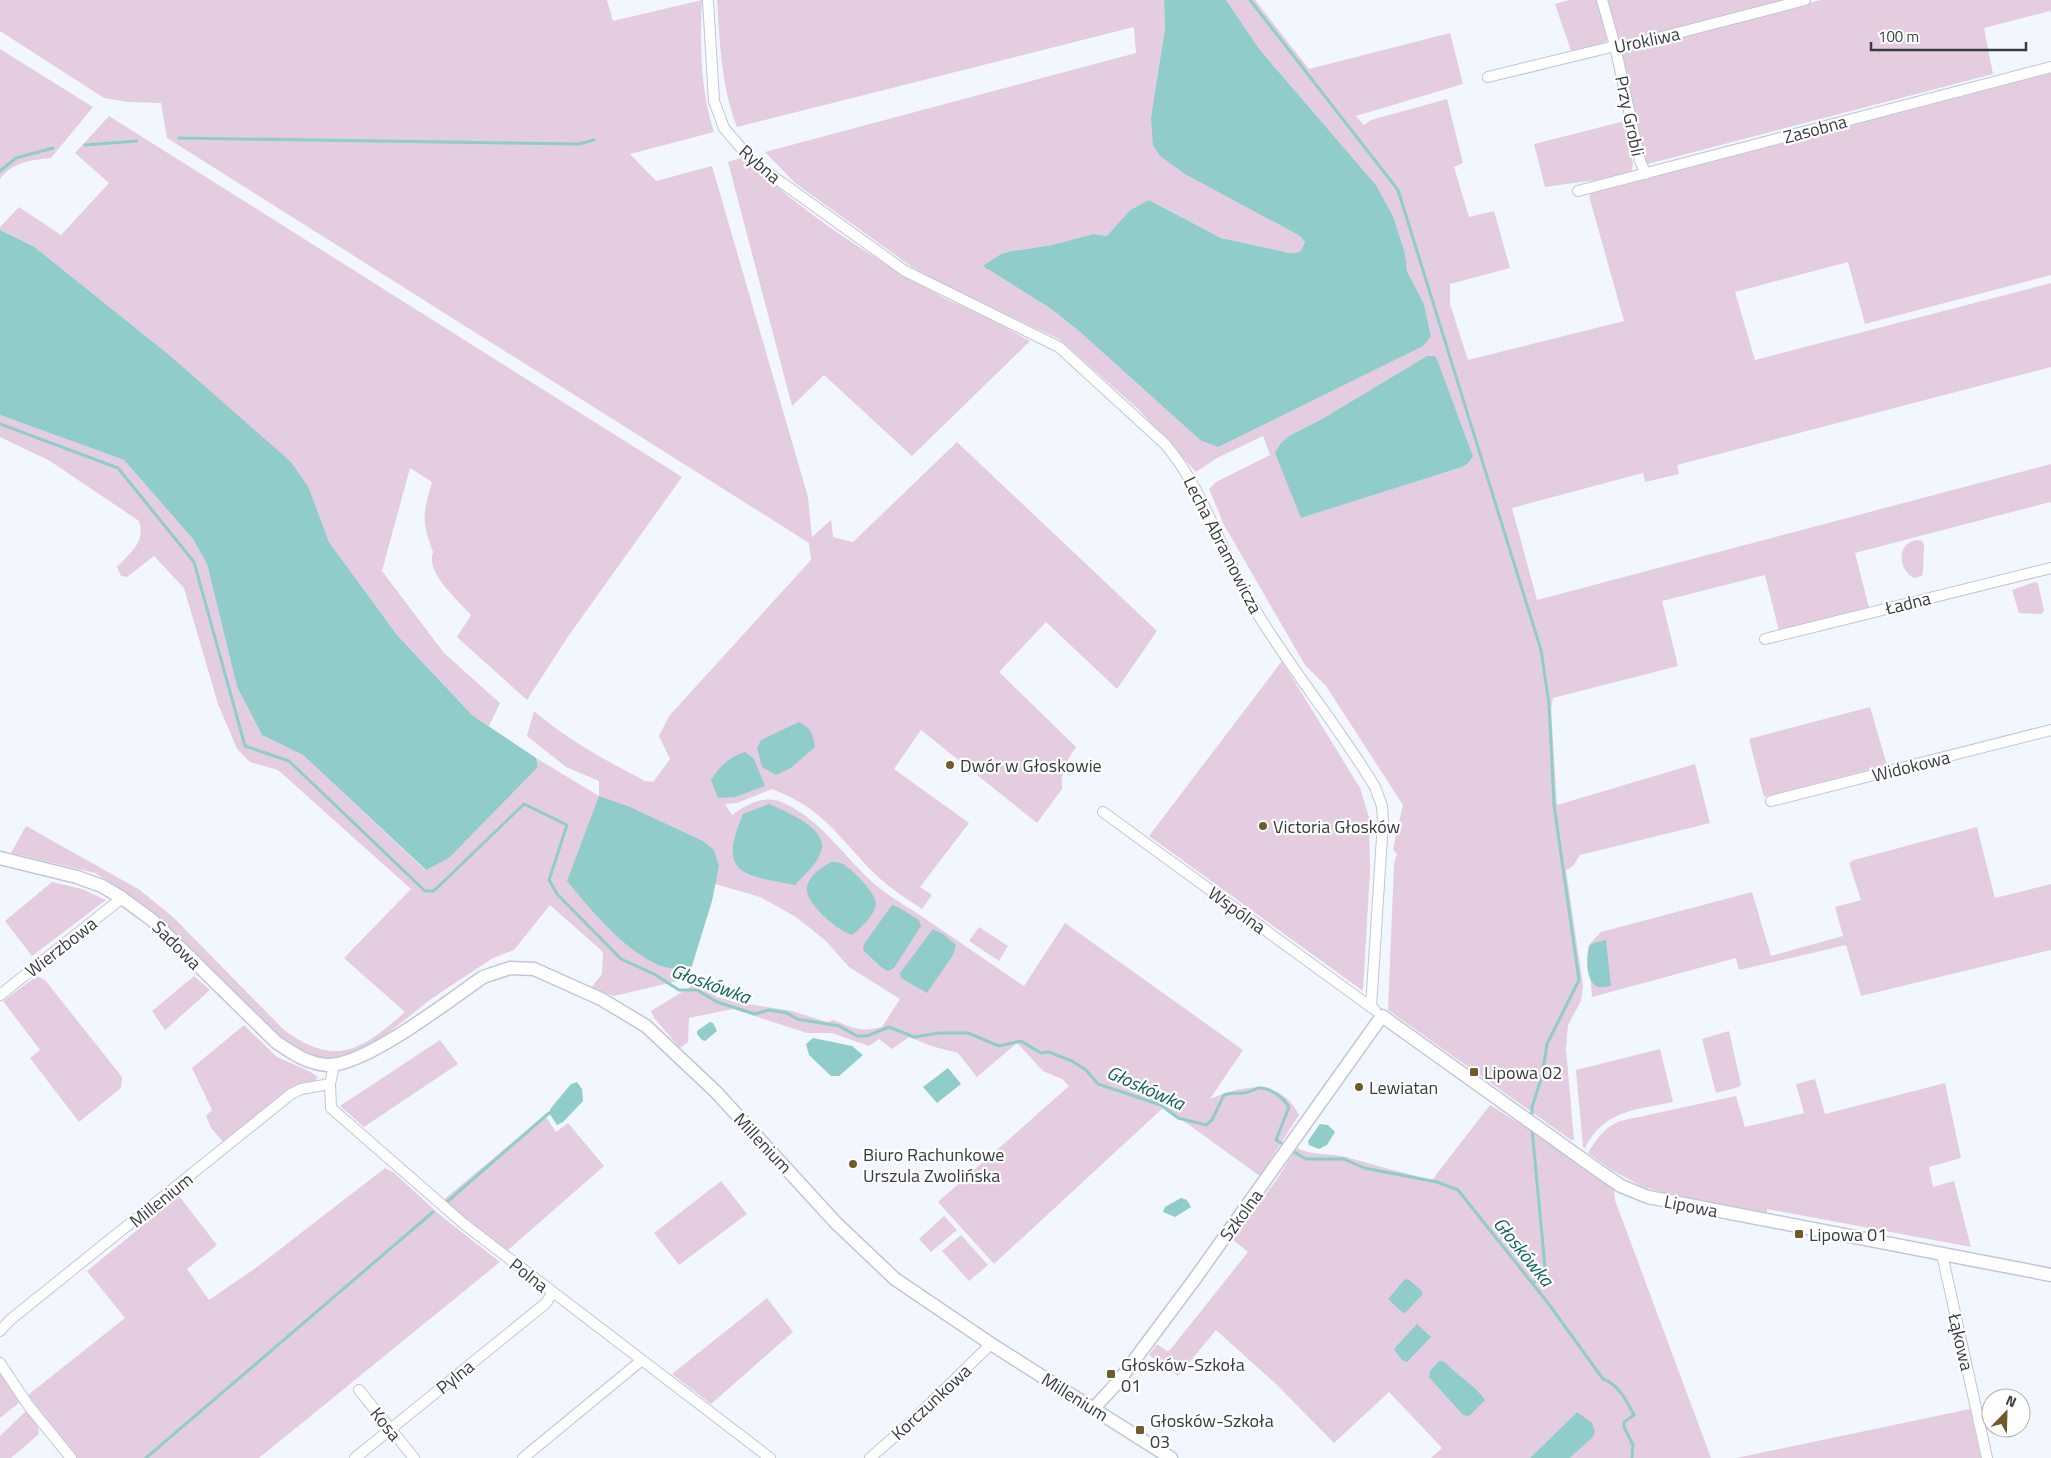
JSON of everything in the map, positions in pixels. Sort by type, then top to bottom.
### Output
[{"type":"street","name":"Rybna","points":[[708,0],[714,101],[724,128],[753,162],[905,271]]},
{"type":"street","name":"Przy Grobli","points":[[1602,0],[1615,46],[1640,161],[1646,174]]},
{"type":"street","name":"Urokliwa","points":[[1488,77],[1615,46],[1635,44],[1805,0]]},
{"type":"street","name":"Zasobna","points":[[1578,190],[1646,174],[2051,67]]},
{"type":"street","name":"Lecha Abramowicza","points":[[905,271],[1059,347],[1164,444],[1194,483],[1248,597],[1284,653],[1361,764],[1378,796],[1383,822],[1371,1007]]},
{"type":"street","name":"Ładna","points":[[1765,639],[2051,568]]},
{"type":"street","name":"Widokowa","points":[[1771,801],[2051,730]]},
{"type":"street","name":"Wspólna","points":[[1103,812],[1371,1007]]},
{"type":"street","name":"Sadowa","points":[[0,858],[78,877],[102,886],[122,898],[152,920],[276,1042],[305,1060],[334,1065]]},
{"type":"street","name":"Wierzbowa","points":[[0,995],[122,898]]},
{"type":"street","name":"Millenium","points":[[334,1065],[350,1061],[368,1053],[496,971],[523,967],[553,976],[620,1010],[656,1034],[716,1092],[836,1223],[882,1267],[918,1295],[990,1344],[1171,1458]]},
{"type":"street","points":[[1371,1007],[1382,1016]]},
{"type":"street","name":"Lipowa","points":[[1382,1016],[1621,1186],[1648,1197],[2051,1275]]},
{"type":"street","name":"Szkolna","points":[[1093,1409],[1118,1382],[1382,1016]]},
{"type":"street","name":"Polna","points":[[334,1065],[330,1084],[331,1108],[464,1224],[770,1458]]},
{"type":"street","name":"Millenium","points":[[0,1331],[10,1320],[290,1094],[301,1089],[330,1084]]},
{"type":"street","name":"Łąkowa","points":[[1942,1254],[1987,1458]]},
{"type":"street","name":"Pylna","points":[[354,1458],[546,1303],[552,1293]]},
{"type":"street","name":"Korczunkowa","points":[[870,1458],[917,1417],[990,1344]]},
{"type":"street","points":[[522,1458],[642,1360]]},
{"type":"street","points":[[0,1362],[28,1405],[71,1458]]},
{"type":"street","name":"Kosa","points":[[359,1390],[414,1458]]},
{"type":"shaded area","points":[[0,0],[607,0],[613,21],[702,0],[702,67],[706,100],[714,132],[630,154],[656,181],[712,166],[808,497],[812,537],[831,520],[833,537],[853,542],[957,442],[1157,631],[1117,689],[1046,622],[999,672],[1076,747],[1063,771],[1062,789],[1037,823],[921,730],[894,769],[969,823],[920,887],[932,895],[922,909],[880,878],[833,829],[808,807],[798,801],[772,789],[737,803],[725,804],[732,815],[750,804],[763,800],[777,800],[798,811],[822,830],[883,891],[1024,986],[1065,923],[1243,1050],[1210,1099],[1235,1090],[1259,1088],[1282,1094],[1291,1103],[1299,1115],[1260,1176],[1164,1107],[994,1264],[938,1202],[1069,1086],[1062,1079],[1043,1071],[1017,1043],[977,1077],[958,1053],[931,1046],[909,1037],[892,1049],[879,1039],[869,1046],[832,1033],[807,1033],[733,1009],[689,1018],[688,1042],[680,1048],[654,1018],[651,1011],[695,984],[717,997],[735,1002],[792,1011],[827,1022],[834,1020],[863,1029],[882,1027],[900,999],[849,967],[826,941],[796,917],[760,897],[715,884],[719,866],[714,850],[599,797],[568,881],[611,930],[637,953],[664,967],[691,969],[689,976],[682,980],[614,996],[591,988],[602,974],[603,952],[550,905],[514,950],[493,958],[431,999],[377,1042],[358,1052],[337,1058],[318,1058],[299,1052],[285,1042],[157,918],[127,893],[95,873],[11,853],[26,826],[140,890],[174,918],[284,1030],[302,1042],[319,1049],[348,1050],[362,1044],[405,1012],[344,958],[411,889],[278,770],[250,762],[237,749],[218,704],[184,588],[154,556],[127,577],[121,576],[117,567],[132,552],[139,541],[141,528],[139,521],[50,461],[0,437],[0,415],[124,460],[193,539],[207,564],[237,687],[262,735],[303,755],[425,870],[449,858],[538,767],[536,758],[599,796],[599,781],[566,767],[527,736],[534,711],[587,749],[645,781],[653,782],[670,759],[659,736],[669,716],[811,560],[809,543],[167,138],[161,103],[128,102],[104,98],[0,31]]},
{"type":"shaded area","points":[[717,0],[1164,0],[1165,29],[1161,60],[1186,174],[1300,236],[1305,242],[1300,252],[1290,253],[1221,238],[1149,200],[1130,210],[1108,236],[1093,234],[1052,245],[1012,251],[1001,254],[984,266],[1050,308],[1079,331],[1200,440],[1431,336],[1424,304],[1407,271],[1405,253],[1393,216],[1376,185],[1260,50],[1226,0],[1255,0],[1309,69],[1450,33],[1463,84],[1356,116],[1364,125],[1371,120],[1447,99],[1463,163],[1454,167],[1469,217],[1494,211],[1510,268],[1450,284],[1450,304],[1468,360],[1624,321],[1589,196],[1592,193],[2051,73],[2051,275],[1865,324],[1848,262],[1735,292],[1755,360],[2051,283],[2051,367],[1677,465],[1679,474],[1645,482],[1643,473],[1512,508],[1537,600],[2051,464],[2051,505],[2050,502],[1855,553],[1869,608],[1779,631],[1765,575],[1662,601],[1678,666],[1553,698],[1551,708],[1557,805],[1695,764],[1710,823],[1580,855],[1573,866],[1566,870],[1583,985],[1581,1001],[1568,1025],[1566,1049],[1574,1140],[1571,1140],[1388,1010],[1394,864],[1397,854],[1393,849],[1403,805],[1326,686],[1305,665],[1224,525],[1209,489],[1216,482],[1270,455],[1263,436],[1217,458],[1196,472],[1139,410],[1059,339],[951,289],[912,267],[795,183],[765,152],[1136,53],[1134,27],[737,127],[724,80]],"holes":[[[1427,356],[1435,356],[1473,456],[1467,465],[1301,518],[1289,436],[1322,419]]]},
{"type":"shaded area","points":[[1164,0],[1226,0],[1260,50],[1376,185],[1393,216],[1405,253],[1407,271],[1424,304],[1431,336],[1423,346],[1218,447],[1200,440],[1079,331],[1050,308],[983,266],[1001,254],[1012,251],[1052,245],[1093,234],[1107,236],[1130,210],[1149,200],[1221,238],[1290,253],[1300,252],[1305,242],[1300,236],[1185,174],[1160,156],[1153,145],[1151,118],[1165,29]]},
{"type":"shaded area","points":[[1570,0],[1598,0],[1607,39],[1605,43],[1571,51],[1555,4]]},
{"type":"shaded area","points":[[1606,0],[1790,0],[1622,44],[1618,41]]},
{"type":"shaded area","points":[[1821,0],[2051,0],[2051,14],[2050,11],[1984,28],[1993,74],[1648,164],[1644,160],[1621,56],[1623,51]]},
{"type":"shaded area","points":[[0,49],[93,107],[51,158],[16,165],[0,179]]},
{"type":"shaded area","points":[[109,116],[682,477],[567,638],[527,700],[457,637],[471,615],[444,586],[434,569],[433,552],[425,524],[425,510],[432,482],[410,468],[382,571],[444,653],[500,703],[489,726],[472,715],[397,635],[329,542],[309,488],[33,246],[0,230],[0,227],[19,207],[61,235],[109,183],[75,153]]},
{"type":"shaded area","points":[[1625,121],[1633,164],[1632,171],[1625,176],[1545,187],[1534,144]]},
{"type":"shaded area","points":[[744,157],[766,178],[814,216],[865,251],[944,298],[986,317],[1030,341],[912,456],[824,375],[792,406],[728,162]]},
{"type":"shaded area","points":[[0,230],[33,246],[169,355],[291,462],[309,488],[329,542],[397,635],[472,715],[536,758],[538,767],[449,858],[426,870],[303,755],[262,735],[237,687],[207,564],[193,539],[124,460],[0,415]]},
{"type":"shaded area","points":[[1427,356],[1435,356],[1437,359],[1473,456],[1470,461],[1459,468],[1301,518],[1275,453],[1281,443],[1289,436],[1322,419]]},
{"type":"shaded area","points":[[1917,540],[1922,541],[1924,545],[1923,572],[1922,576],[1914,578],[1905,569],[1902,557],[1905,546]]},
{"type":"shaded area","points":[[2035,582],[2038,583],[2044,611],[2042,614],[2019,613],[2012,590]]},
{"type":"shaded area","name":"Victoria Głosków","points":[[1282,661],[1360,788],[1369,817],[1370,871],[1363,991],[1149,836]]},
{"type":"shaded area","points":[[1870,707],[1887,765],[1764,797],[1749,739]]},
{"type":"shaded area","points":[[799,722],[811,732],[815,747],[791,768],[776,775],[762,767],[757,748],[761,740]]},
{"type":"shaded area","points":[[745,752],[754,759],[765,786],[735,797],[718,798],[711,780],[725,763]]},
{"type":"shaded area","points":[[599,796],[630,807],[703,841],[714,850],[719,866],[712,901],[691,969],[664,967],[637,953],[611,930],[567,881]]},
{"type":"shaded area","points":[[769,804],[804,821],[818,835],[822,843],[817,861],[795,885],[749,874],[740,869],[734,861],[733,849],[743,814]]},
{"type":"shaded area","points":[[1977,827],[1995,898],[2051,884],[2051,950],[1861,996],[1846,945],[1739,970],[1736,958],[1592,997],[1588,946],[1601,932],[1752,892],[1771,956],[1843,936],[1835,907],[1861,900],[1849,863],[1854,860]]},
{"type":"shaded area","points":[[831,862],[842,863],[852,871],[869,889],[876,901],[876,905],[869,918],[852,935],[838,928],[823,915],[810,900],[807,893],[807,886],[811,878]]},
{"type":"shaded area","points":[[52,882],[82,889],[106,900],[32,956],[5,921]]},
{"type":"shaded area","points":[[892,905],[919,920],[921,926],[894,968],[888,971],[863,950],[864,944]]},
{"type":"shaded area","points":[[979,927],[1008,946],[999,961],[969,941]]},
{"type":"shaded area","points":[[933,929],[943,934],[956,945],[953,955],[927,993],[901,978],[900,973]]},
{"type":"shaded area","points":[[1606,940],[1611,986],[1600,987],[1594,985],[1591,980],[1587,961],[1591,944]]},
{"type":"shaded area","points":[[37,976],[45,980],[122,1077],[121,1088],[79,1122],[30,1058],[40,1050],[3,1001]]},
{"type":"shaded area","points":[[194,976],[210,990],[165,1030],[152,1011]]},
{"type":"shaded area","points":[[710,1022],[713,1023],[717,1031],[705,1041],[702,1040],[697,1031]]},
{"type":"shaded area","points":[[244,1025],[277,1057],[318,1077],[314,1083],[285,1092],[224,1143],[211,1128],[206,1116],[212,1110],[192,1068]]},
{"type":"shaded area","points":[[1729,1031],[1741,1084],[1739,1087],[1716,1093],[1702,1039]]},
{"type":"shaded area","points":[[813,1038],[852,1046],[863,1055],[839,1076],[831,1076],[809,1055],[806,1044]]},
{"type":"shaded area","points":[[440,1040],[458,1064],[364,1127],[340,1106]]},
{"type":"shaded area","points":[[1660,1049],[1673,1102],[1634,1110],[1611,1119],[1593,1135],[1585,1148],[1583,1147],[1576,1070]]},
{"type":"shaded area","points":[[948,1068],[961,1084],[937,1103],[923,1087]]},
{"type":"shaded area","points":[[1815,1079],[1825,1114],[1945,1083],[1961,1158],[1929,1167],[1933,1187],[1954,1181],[1971,1247],[1767,1209],[1767,1215],[1666,1194],[1641,1186],[1610,1169],[1588,1153],[1601,1134],[1620,1121],[1736,1096],[1745,1127],[1804,1113],[1796,1084]]},
{"type":"shaded area","points":[[577,1082],[582,1089],[583,1101],[563,1122],[557,1125],[549,1113],[551,1108],[571,1084]]},
{"type":"shaded area","points":[[1490,1105],[1527,1128],[1614,1189],[1615,1200],[1711,1458],[1570,1458],[1592,1438],[1577,1412],[1530,1458],[1431,1458],[1442,1448],[1389,1392],[1334,1443],[1276,1384],[1216,1330],[1178,1376],[1149,1355],[1157,1344],[1167,1351],[1170,1350],[1248,1252],[1232,1239],[1275,1182],[1297,1148],[1303,1151],[1346,1157],[1432,1180]]},
{"type":"shaded area","points":[[545,1115],[556,1132],[568,1123],[604,1166],[508,1250],[442,1201]]},
{"type":"shaded area","points":[[1320,1124],[1328,1125],[1335,1132],[1327,1145],[1319,1149],[1309,1145],[1308,1141]]},
{"type":"shaded area","points":[[385,1168],[393,1172],[440,1215],[500,1262],[259,1458],[77,1458],[28,1395],[125,1318],[87,1271],[179,1196],[217,1245],[187,1269],[209,1300],[257,1267]]},
{"type":"shaded area","points":[[721,1181],[747,1214],[679,1265],[654,1233]]},
{"type":"shaded area","points":[[1181,1198],[1187,1200],[1191,1207],[1175,1217],[1163,1212],[1165,1207]]},
{"type":"shaded area","points":[[944,1216],[957,1230],[931,1252],[919,1239]]},
{"type":"shaded area","points":[[961,1235],[988,1265],[969,1281],[942,1251]]},
{"type":"shaded area","points":[[1405,1279],[1422,1291],[1422,1295],[1405,1313],[1388,1299]]},
{"type":"shaded area","points":[[767,1298],[793,1332],[711,1404],[672,1374]]},
{"type":"shaded area","points":[[1417,1324],[1431,1337],[1407,1362],[1402,1360],[1394,1349]]},
{"type":"shaded area","points":[[1439,1361],[1445,1362],[1476,1389],[1485,1400],[1469,1416],[1463,1415],[1429,1377],[1430,1371]]},
{"type":"shaded area","points":[[0,1373],[20,1402],[0,1418]]},
{"type":"shaded area","points":[[1970,1409],[1981,1458],[1736,1458]]},
{"type":"shaded area","points":[[27,1410],[38,1424],[39,1434],[11,1458],[0,1458],[0,1436]]},
{"type":"shaded area","points":[[1577,1412],[1592,1423],[1595,1432],[1592,1438],[1570,1458],[1530,1458]]},
{"type":"waterway","points":[[1250,0],[1398,190],[1541,650],[1549,704],[1554,805],[1579,980],[1547,1044],[1542,1076],[1532,1107],[1532,1120]]},
{"type":"waterway","points":[[179,138],[579,144],[594,140]]},
{"type":"waterway","points":[[85,145],[137,141]]},
{"type":"waterway","points":[[0,171],[16,158],[53,148]]},
{"type":"waterway","name":"Głoskówka","points":[[0,424],[118,468],[194,562],[245,746],[289,761],[425,891],[433,891],[438,887],[524,804],[567,825],[549,880],[557,894],[621,959],[654,974],[679,990],[697,990],[717,1002],[755,1014],[769,1010],[787,1013],[797,1019],[839,1026],[857,1036],[867,1036],[889,1027],[914,1037],[939,1033],[968,1033],[999,1046],[1021,1041],[1041,1053],[1049,1052],[1072,1061],[1086,1070],[1098,1084],[1161,1105],[1178,1118],[1206,1125],[1212,1120],[1224,1095],[1245,1093],[1259,1088],[1267,1089],[1276,1094],[1289,1107],[1276,1140],[1286,1146]]},
{"type":"waterway","points":[[448,1201],[549,1113]]},
{"type":"waterway","points":[[1532,1129],[1545,1267],[1533,1284]]},
{"type":"waterway","name":"Głoskówka","points":[[1291,1150],[1306,1159],[1344,1159],[1364,1168],[1437,1182],[1458,1190],[1548,1303],[1603,1379],[1618,1389],[1625,1399],[1634,1415],[1624,1422],[1624,1427],[1633,1445],[1632,1458]]},
{"type":"waterway","points":[[146,1458],[433,1212]]},
{"type":"place","name":"Dwór w Głoskowie","points":[[950,765]]},
{"type":"place","name":"Victoria Głosków","points":[[1263,826]]},
{"type":"place","name":"Lipowa 02","points":[[1474,1072]]},
{"type":"place","name":"Lewiatan","points":[[1359,1087]]},
{"type":"place","name":"Biuro Rachunkowe Urszula Zwolińska","points":[[853,1164]]},
{"type":"place","name":"Lipowa 01","points":[[1799,1234]]},
{"type":"place","name":"Głosków-Szkoła 01","points":[[1111,1374]]},
{"type":"place","name":"Głosków-Szkoła 03","points":[[1140,1430]]}]
